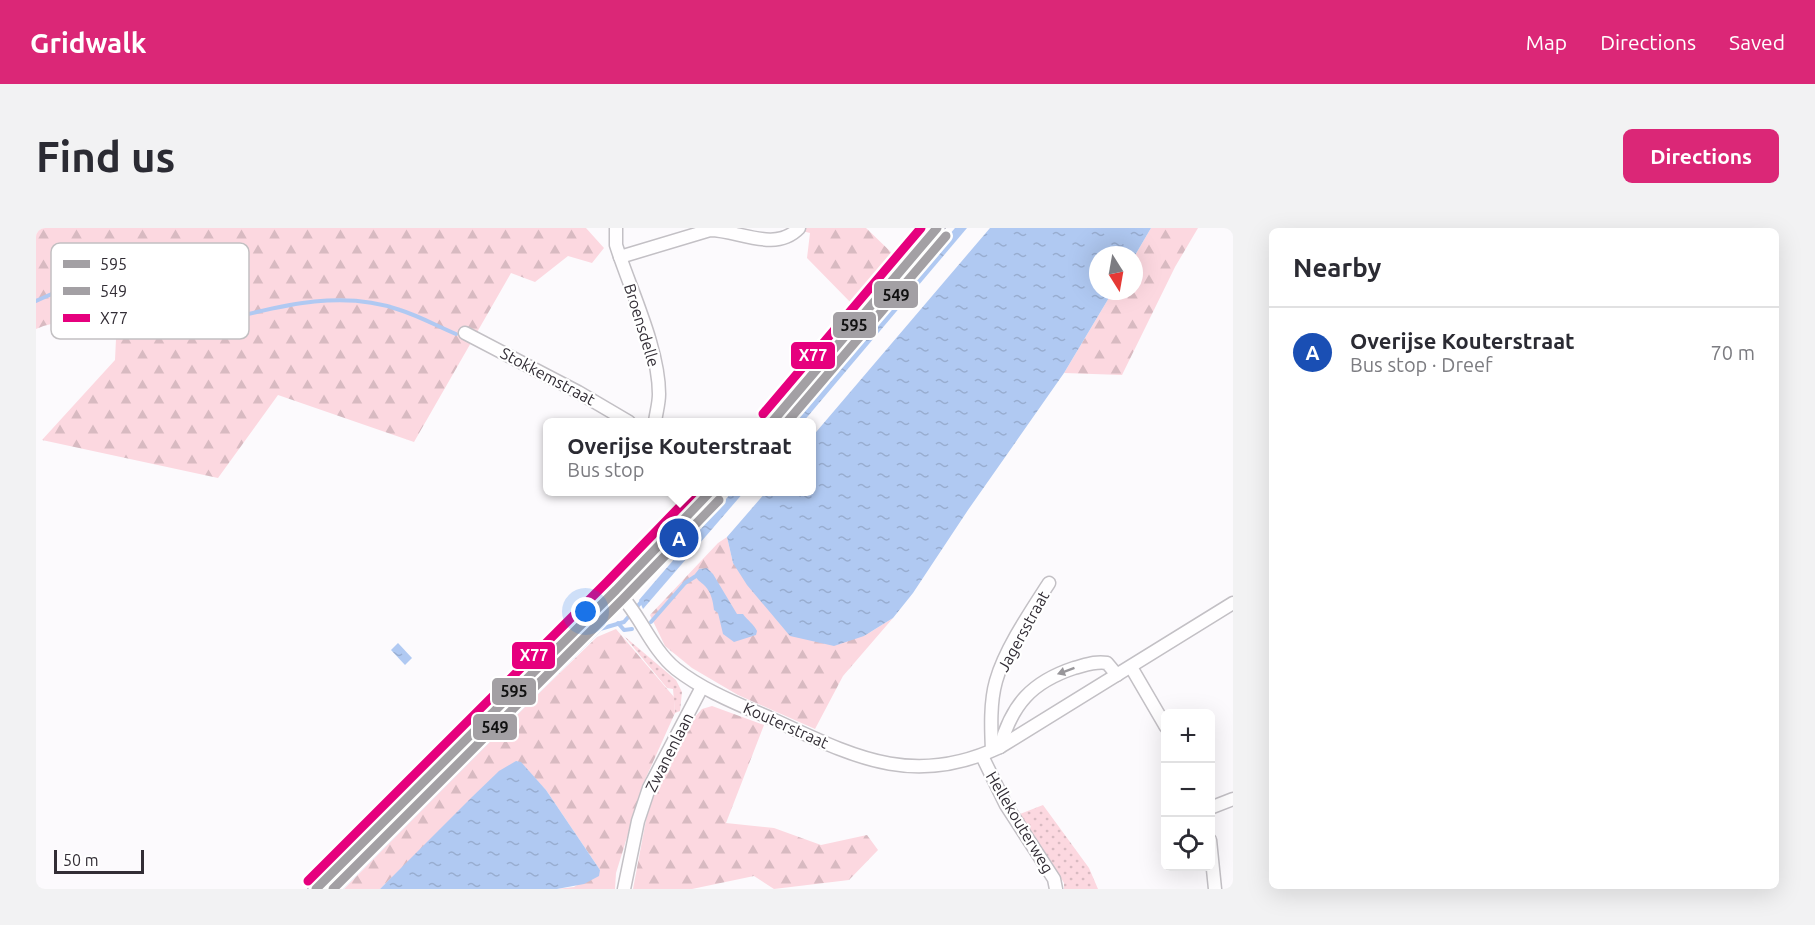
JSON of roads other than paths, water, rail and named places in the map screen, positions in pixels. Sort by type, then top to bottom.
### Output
[{"type":"main road","points":[[776,418],[937,228]]},
{"type":"main road","points":[[316,889],[616,590],[706,496]]},
{"type":"street","name":"Broensdelle","points":[[616,228],[616,245],[657,373],[659,395],[656,418]]},
{"type":"street","points":[[620,257],[710,230],[723,230],[758,239],[772,240],[784,237],[799,228]]},
{"type":"street","name":"Stokkemstraat","points":[[465,333],[578,392],[621,418]]},
{"type":"street","name":"Jagersstraat","points":[[991,751],[995,682],[1020,631],[1049,583]]},
{"type":"street","name":"Kouterstraat","points":[[616,590],[634,611],[653,644],[675,668],[702,687],[814,738],[870,760],[901,766],[925,767],[967,761],[991,751],[1233,603]]},
{"type":"street","points":[[991,751],[1025,695],[1044,682],[1066,671],[1098,662],[1107,663],[1117,675]]},
{"type":"street","points":[[1131,667],[1161,718]]},
{"type":"street","name":"Zwanenlaan","points":[[624,889],[638,821],[649,788],[702,687]]},
{"type":"street","name":"Hellekouterweg","points":[[991,751],[1006,805],[1054,879],[1056,889]]},
{"type":"street","points":[[1215,806],[1233,799]]},
{"type":"street","points":[[1213,871],[1215,889]]},
{"type":"water","points":[[955,228],[967,228],[806,418],[793,418]]},
{"type":"water","points":[[990,228],[1151,228],[1140,246],[1089,246],[1089,300],[1108,300],[1064,373],[913,593],[893,618],[864,636],[834,646],[790,636],[747,585],[733,563],[727,537],[763,496],[816,496],[816,432]]},
{"type":"water","points":[[729,496],[741,496],[643,609],[639,600]]},
{"type":"water","points":[[707,568],[737,614],[743,614],[754,626],[757,631],[756,635],[734,642],[723,634],[710,594],[695,574],[699,569]]},
{"type":"water","points":[[398,643],[412,658],[405,665],[391,650]]},
{"type":"water","points":[[516,761],[521,762],[546,790],[600,870],[599,876],[584,884],[557,889],[380,889],[499,771]]},
{"type":"waterway","points":[[36,301],[51,295]]},
{"type":"waterway","points":[[249,314],[301,303],[326,301],[375,303],[421,318],[456,334]]},
{"type":"waterway","points":[[651,622],[685,583],[696,576]]},
{"type":"waterway","points":[[340,889],[600,629],[624,622],[642,601]]},
{"type":"waterway","points":[[618,623],[624,630],[632,629]]},
{"type":"place","name":"Overijse Kouterstraat","points":[[679,538]]}]
